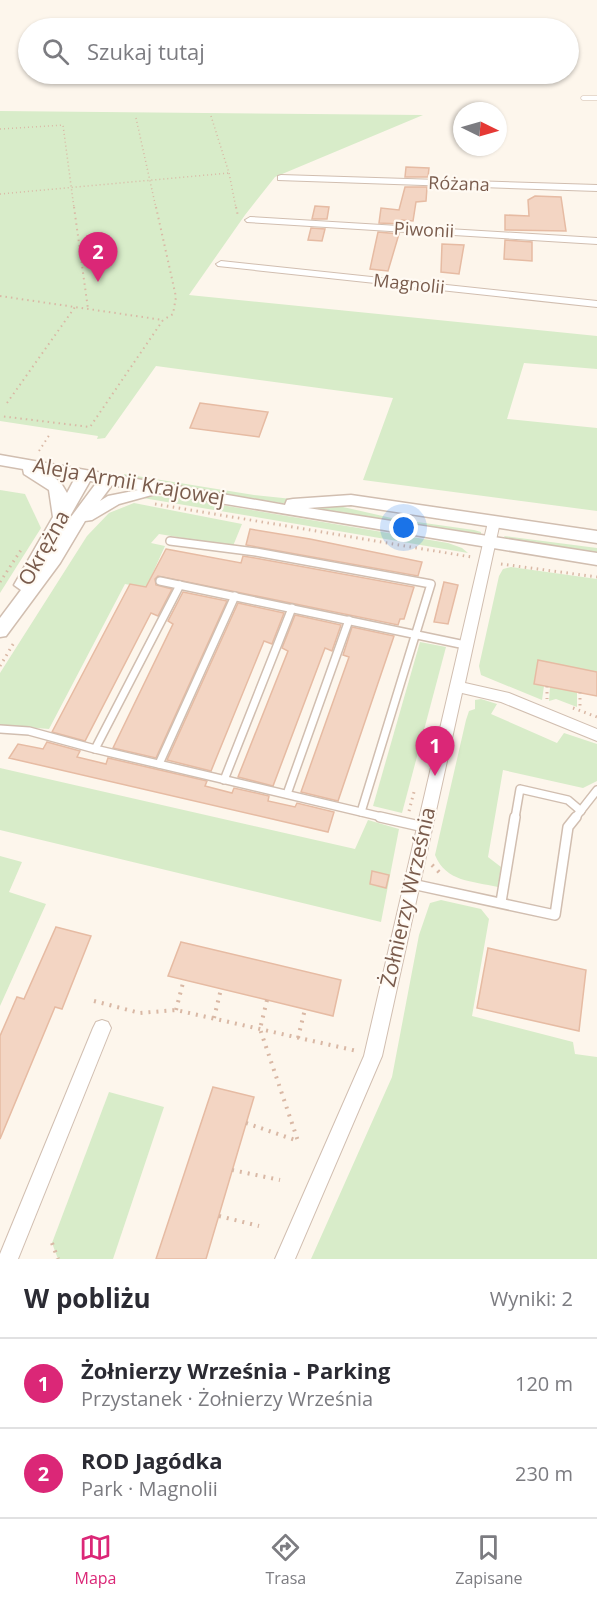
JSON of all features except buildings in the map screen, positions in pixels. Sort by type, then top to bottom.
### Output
[{"type":"street","name":"Różana","points":[[281,178],[597,188]]},
{"type":"street","name":"Piwonii","points":[[250,220],[597,241]]},
{"type":"street","name":"Magnolii","points":[[221,264],[597,304]]},
{"type":"street","name":"Aleja Armii Krajowej","points":[[0,460],[259,506],[597,559]]},
{"type":"street","points":[[0,460],[33,471],[55,485],[68,520],[125,496],[151,492],[181,492]]},
{"type":"street","name":"Okrężna","points":[[3,626],[54,559],[68,520],[96,477]]},
{"type":"street","name":"Aleja Armii Krajowej","points":[[259,506],[351,500],[597,537]]},
{"type":"street","name":"Żołnierzy Września","points":[[285,1259],[373,1056],[494,522]]},
{"type":"street","points":[[456,686],[504,697],[597,735]]},
{"type":"street","points":[[8,1259],[102,1028]]},
{"type":"lane","points":[[583,98],[597,98]]},
{"type":"lane","points":[[170,541],[256,552],[431,584],[361,812]]},
{"type":"lane","points":[[160,580],[465,645]]},
{"type":"lane","points":[[95,749],[180,585]]},
{"type":"lane","points":[[159,764],[235,596]]},
{"type":"lane","points":[[225,780],[292,608]]},
{"type":"lane","points":[[287,795],[349,620]]},
{"type":"lane","points":[[0,729],[29,731],[95,749],[424,827]]},
{"type":"lane","points":[[501,902],[520,789],[568,800],[581,811]]},
{"type":"lane","points":[[411,884],[555,915],[568,827],[597,790]]},
{"type":"path","points":[[211,116],[229,173],[238,216]]},
{"type":"path","points":[[0,296],[163,320],[173,314],[176,297],[136,117]]},
{"type":"path","points":[[0,129],[63,125],[88,309]]},
{"type":"path","points":[[0,194],[229,173]]},
{"type":"path","points":[[7,403],[75,307]]},
{"type":"path","points":[[0,416],[90,427],[163,320]]},
{"type":"path","points":[[39,451],[50,434]]},
{"type":"path","points":[[0,582],[23,547]]},
{"type":"path","points":[[486,561],[597,577]]},
{"type":"path","points":[[547,686],[547,705]]},
{"type":"path","points":[[580,692],[580,710]]},
{"type":"path","points":[[429,860],[437,873],[445,877]]},
{"type":"path","points":[[176,1010],[184,979]]},
{"type":"path","points":[[214,1018],[221,989]]},
{"type":"path","points":[[246,1123],[298,1141],[260,1029],[267,1000]]},
{"type":"path","points":[[94,1001],[140,1013],[176,1010],[357,1051]]},
{"type":"path","points":[[298,1038],[305,1009]]},
{"type":"path","points":[[232,1170],[280,1180]]},
{"type":"path","points":[[219,1216],[258,1226]]},
{"type":"path","points":[[52,1243],[58,1259]]},
{"type":"green space","points":[[0,111],[423,115],[275,177],[245,215],[189,295],[597,336],[597,369],[524,363],[507,419],[597,428],[597,511],[363,480],[393,398],[156,366],[105,438],[97,439],[98,436],[0,421]]},
{"type":"green space","points":[[124,474],[254,495],[321,502],[396,519],[474,530],[481,532],[481,535],[125,478]]},
{"type":"green space","points":[[0,490],[25,494],[41,528],[0,593]]},
{"type":"green space","points":[[174,497],[448,543],[468,553],[143,498]]},
{"type":"green space","points":[[134,503],[242,524],[233,546],[159,534],[151,543],[165,546],[146,588],[125,584],[49,729],[0,725],[0,673],[87,536],[109,513]]},
{"type":"green space","points":[[504,536],[597,548],[597,553],[506,539]]},
{"type":"green space","points":[[511,567],[597,579],[597,672],[538,660],[534,683],[544,686],[542,700],[481,675],[479,666],[499,576],[503,569]]},
{"type":"green space","points":[[420,642],[446,647],[402,813],[373,806]]},
{"type":"green space","points":[[550,687],[577,692],[577,707],[556,699],[549,701]]},
{"type":"green space","points":[[481,699],[497,704],[491,714],[557,743],[564,733],[597,744],[597,781],[583,788],[503,770],[488,857],[501,867],[498,887],[461,879],[453,875],[446,871],[435,855],[466,720],[469,711],[475,709],[475,700]]},
{"type":"green space","points":[[0,768],[355,849],[368,820],[399,829],[381,922],[0,830]]},
{"type":"green space","points":[[0,856],[22,862],[9,892],[46,904],[0,1006]]},
{"type":"green space","points":[[441,900],[481,909],[489,919],[472,1016],[573,1042],[575,1054],[597,1057],[597,1259],[311,1259],[392,1077],[419,935],[430,903]]},
{"type":"green space","points":[[109,1092],[164,1107],[113,1259],[58,1259],[52,1243]]},
{"type":"place","name":"ROD Jagódka","points":[[98,282]]},
{"type":"place","name":"Żołnierzy Września - Parking","points":[[435,776]]}]
